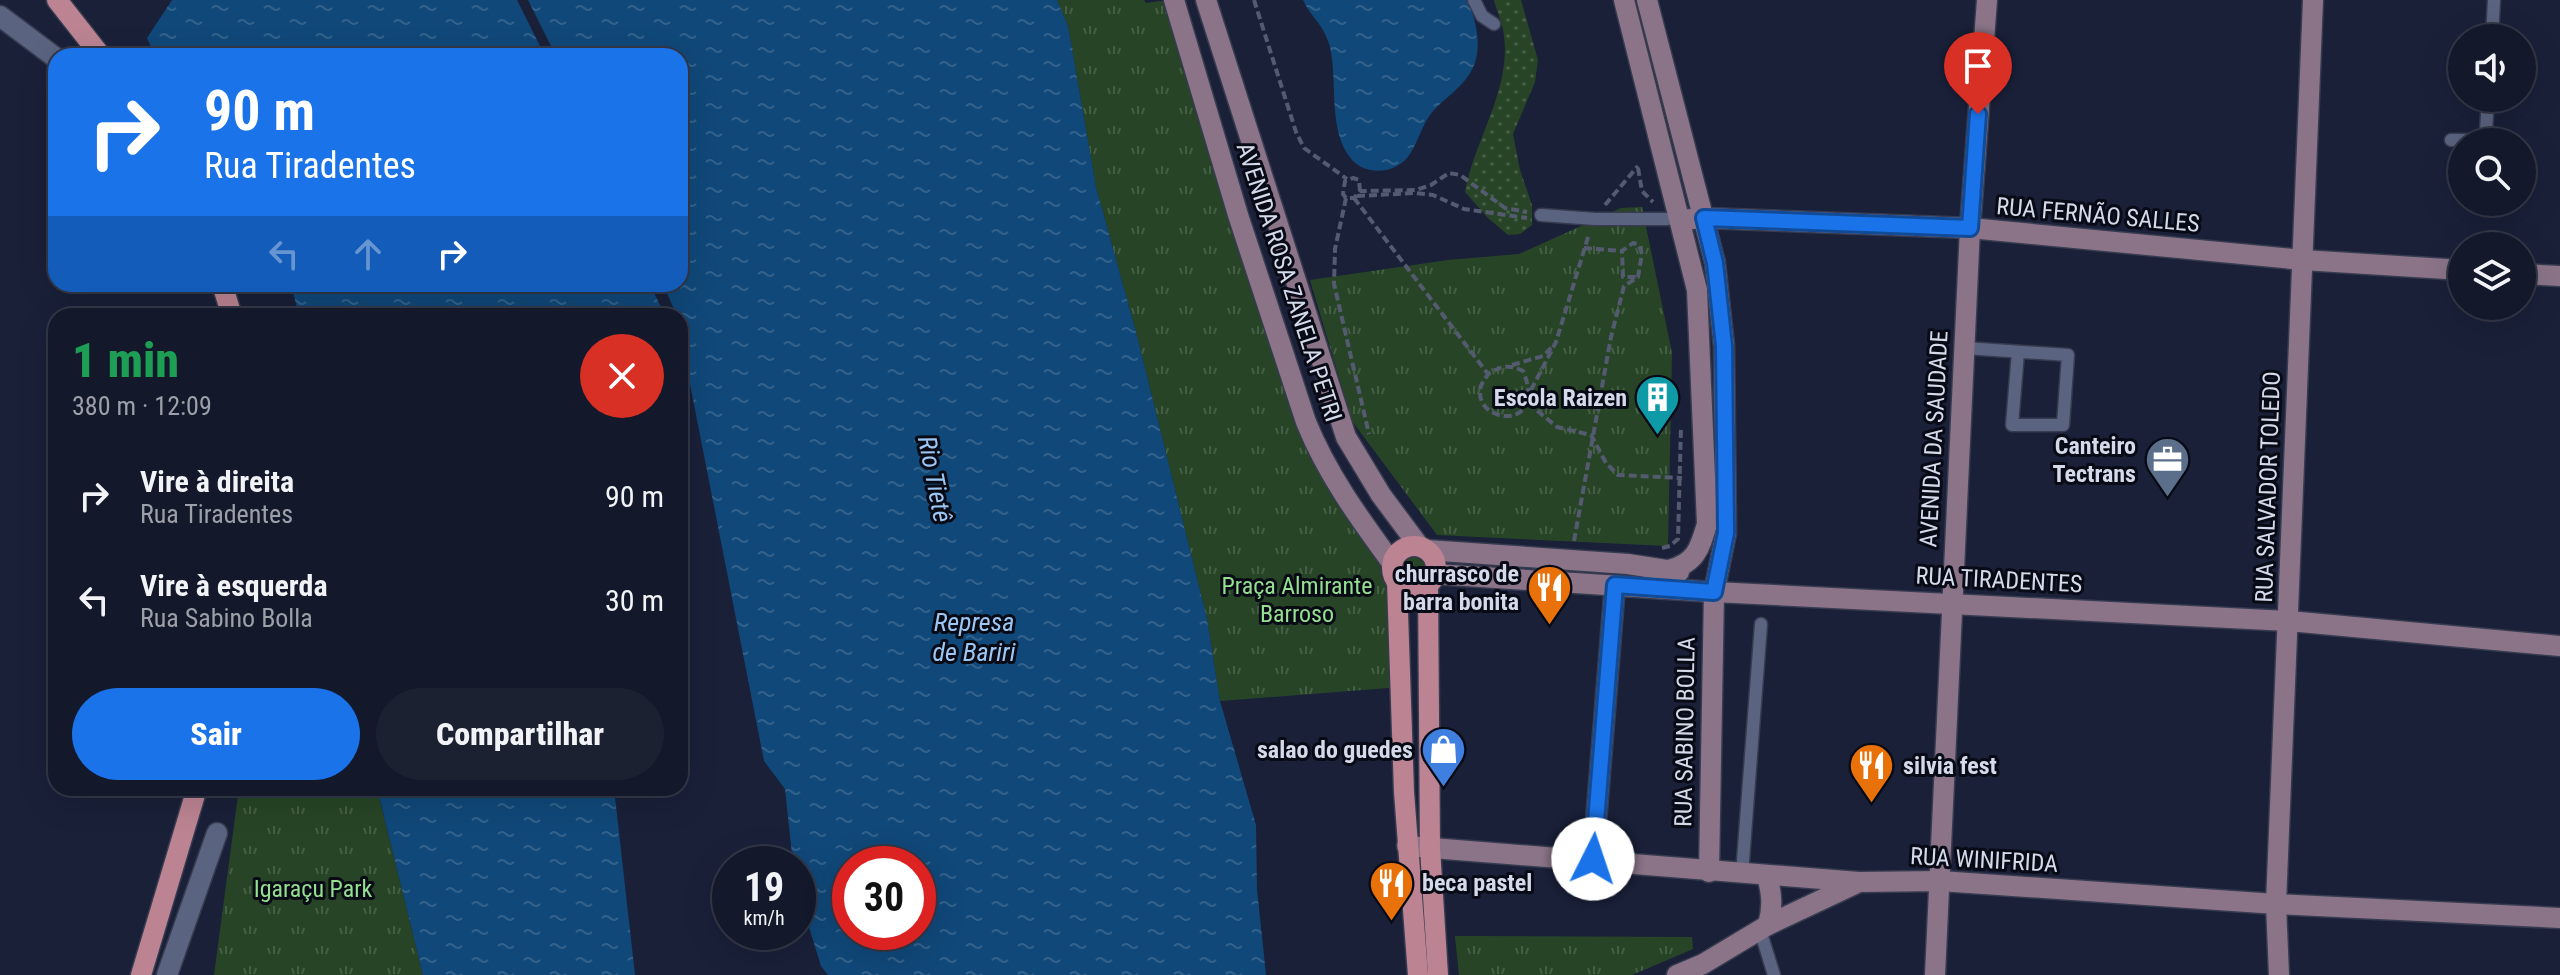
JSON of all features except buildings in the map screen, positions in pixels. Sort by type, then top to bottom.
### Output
[{"type":"main road","points":[[57,0],[95,48]]},
{"type":"main road","points":[[1418,975],[1407,846],[1395,573],[1395,557],[1405,547],[1423,548],[1436,565],[1432,580],[1430,848],[1438,975]]},
{"type":"main road","points":[[1395,573],[1409,590],[1416,590],[1432,580]]},
{"type":"main road","points":[[141,975],[195,796]]},
{"type":"street","name":"AVENIDA ROSA ZANELA PETRI","points":[[1174,0],[1238,215],[1306,422],[1331,475],[1395,573]]},
{"type":"street","name":"AVENIDA ROSA ZANELA PETRI","points":[[1206,0],[1346,437],[1381,495],[1423,548]]},
{"type":"street","points":[[1624,0],[1674,219],[1697,290],[1707,524],[1699,552],[1680,567],[1669,570]]},
{"type":"street","name":"RUA SABINO BOLLA","points":[[1647,0],[1715,263],[1725,360],[1726,533],[1714,592],[1709,872]]},
{"type":"street","name":"AVENIDA DA SAUDADE","points":[[1935,975],[1970,228],[1987,0]]},
{"type":"street","name":"RUA SALVADOR TOLEDO","points":[[2279,975],[2276,904],[2313,0]]},
{"type":"street","points":[[0,16],[48,52]]},
{"type":"street","name":"RUA FERNÃO SALLES","points":[[1674,219],[1970,228],[2303,260],[2448,269]]},
{"type":"street","points":[[2536,275],[2560,276]]},
{"type":"street","points":[[1423,548],[1669,570],[1690,575],[1714,592]]},
{"type":"street","name":"RUA TIRADENTES","points":[[1432,580],[1615,585],[2289,621],[2560,646]]},
{"type":"street","points":[[1593,859],[1615,585]]},
{"type":"street","points":[[167,975],[217,833]]},
{"type":"street","name":"RUA WINIFRIDA","points":[[1407,846],[1859,882],[1940,881],[2276,904],[2560,918]]},
{"type":"street","points":[[1764,928],[1772,908],[1767,876]]},
{"type":"street","points":[[169,881],[197,891]]},
{"type":"street","points":[[1677,975],[1859,882]]},
{"type":"lane","points":[[1474,0],[1482,16],[1494,24]]},
{"type":"lane","points":[[2493,24],[2494,0]]},
{"type":"lane","points":[[1541,217],[1674,219]]},
{"type":"lane","points":[[1965,348],[2068,355],[2063,425],[2012,425],[2018,352]]},
{"type":"lane","points":[[1742,874],[1761,624]]},
{"type":"lane","points":[[1764,928],[1774,975]]},
{"type":"path","points":[[1254,0],[1296,132],[1304,148],[1347,179],[1359,180],[1357,195],[1488,374]]},
{"type":"path","points":[[1556,342],[1543,356],[1498,368],[1488,374],[1479,393],[1494,414],[1507,418],[1521,412],[1528,403],[1530,392],[1556,342],[1595,219],[1638,166],[1642,191],[1674,219]]},
{"type":"path","points":[[1346,198],[1416,190],[1431,185],[1449,173],[1460,175],[1505,208],[1541,217]]},
{"type":"path","points":[[1347,179],[1343,187],[1346,198],[1335,249],[1334,284],[1371,445]]},
{"type":"path","points":[[1357,195],[1433,195],[1464,209],[1541,217]]},
{"type":"path","points":[[1584,248],[1622,251],[1633,243],[1639,245],[1642,254],[1638,277],[1624,286]]},
{"type":"path","points":[[1571,560],[1591,435],[1624,286],[1622,251]]},
{"type":"path","points":[[1623,277],[1638,277]]},
{"type":"path","points":[[1512,365],[1523,371],[1530,392]]},
{"type":"path","points":[[1528,403],[1557,427],[1591,435],[1606,463],[1618,475],[1681,478]]},
{"type":"path","points":[[1648,548],[1670,546],[1678,539],[1681,414]]},
{"type":"green space","name":"Praça Almirante Barroso","points":[[1057,0],[1144,0],[1146,3],[1169,0],[1331,485],[1391,575],[1401,687],[1220,701],[1207,619],[1136,332],[1096,187],[1068,26]]},
{"type":"green space","points":[[1494,0],[1521,0],[1538,60],[1535,82],[1513,134],[1520,170],[1532,205],[1532,225],[1520,234],[1508,235],[1465,192],[1502,76],[1504,36]]},
{"type":"green space","points":[[1642,207],[1672,353],[1668,546],[1437,535],[1352,421],[1310,280],[1448,260],[1519,254],[1621,208]]},
{"type":"green space","points":[[1414,550],[1427,556],[1433,569],[1427,582],[1414,588],[1401,582],[1395,569],[1401,556]]},
{"type":"green space","name":"Igaraçu Park","points":[[238,796],[379,796],[423,975],[214,975]]},
{"type":"green space","points":[[1455,936],[1692,937],[1693,949],[1632,975],[1459,975]]},
{"type":"water","points":[[172,0],[517,0],[541,48],[151,48],[147,38]]},
{"type":"water","name":"Represa de Bariri","points":[[528,0],[1057,0],[1068,26],[1096,187],[1136,332],[1207,619],[1220,701],[1256,825],[1257,889],[1266,975],[828,975],[821,966],[816,950],[816,846],[791,846],[785,789],[764,761],[688,374],[688,308],[674,308],[666,292],[688,292],[688,48],[552,48]]},
{"type":"water","points":[[1303,0],[1468,0],[1478,47],[1471,72],[1429,116],[1410,154],[1391,169],[1366,169],[1352,160],[1344,148],[1336,121],[1330,47],[1325,33]]},
{"type":"water","points":[[293,292],[654,292],[661,308],[297,308]]},
{"type":"water","points":[[379,796],[615,796],[635,975],[423,975]]},
{"type":"place","name":"Escola Raizen","points":[[1658,437]]},
{"type":"place","name":"Canteiro Tectrans","points":[[2167,499]]},
{"type":"place","name":"churrasco de barra bonita","points":[[1550,627]]},
{"type":"place","name":"salao do guedes","points":[[1444,789]]},
{"type":"place","name":"silvia fest","points":[[1872,805]]},
{"type":"place","name":"beca pastel","points":[[1391,922]]},
{"type":"route","points":[[1593,859],[1615,585],[1714,592],[1720,568],[1726,533],[1724,346],[1715,263],[1704,218],[1970,228],[1978,114]]},
{"type":"water label","name":"Rio Tietê","points":[[935,479]]}]
